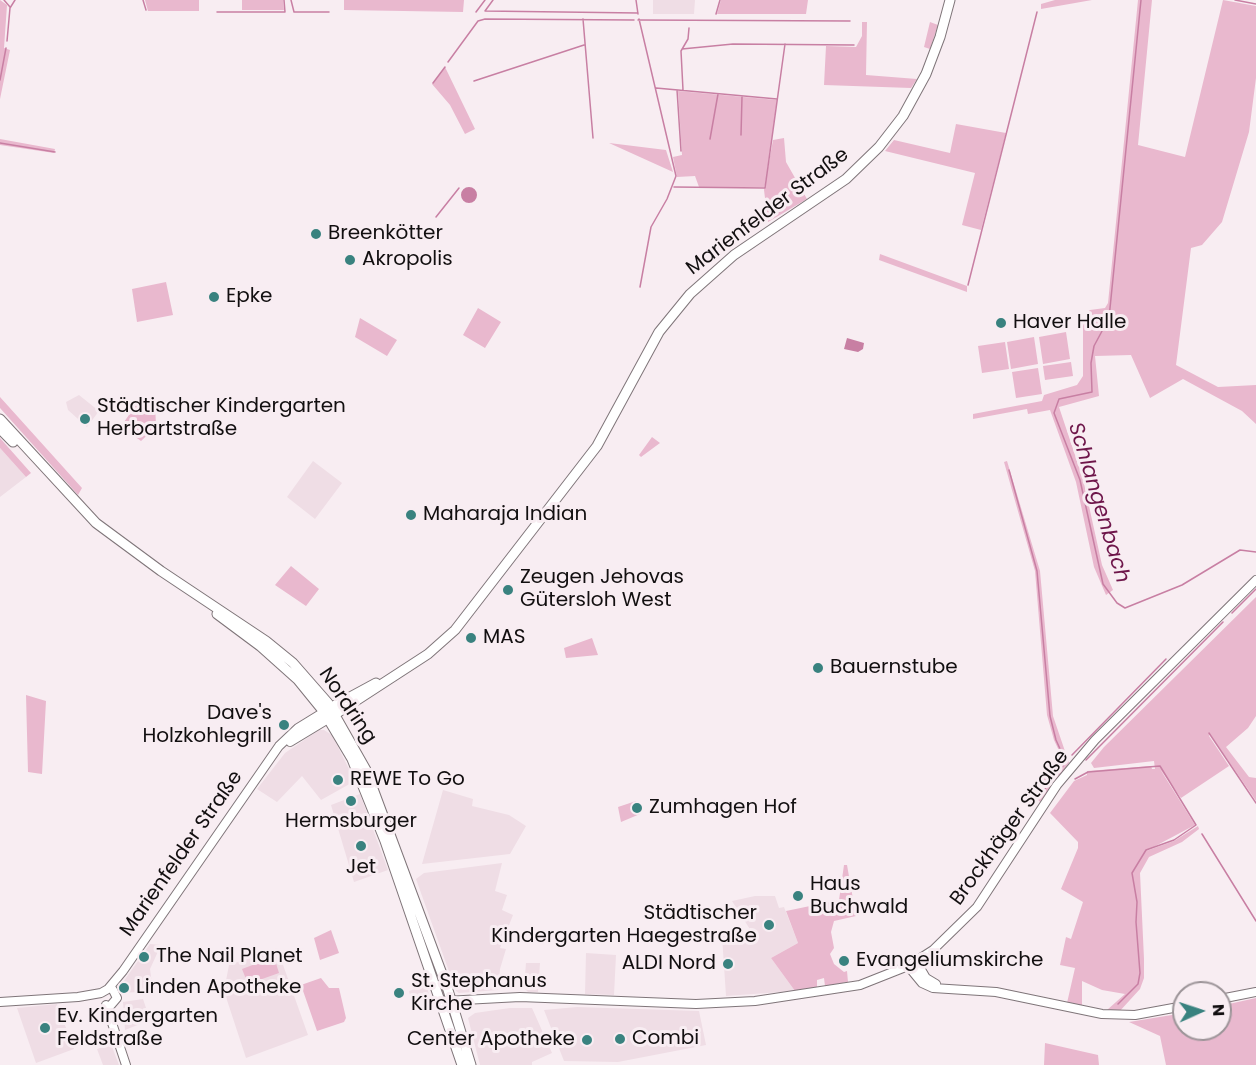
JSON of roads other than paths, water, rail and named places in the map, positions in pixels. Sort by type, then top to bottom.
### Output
[{"type":"main road","name":"Marienfelder Straße","points":[[107,997],[272,758],[330,713],[411,666],[455,630],[590,455],[612,422],[659,332],[690,294],[734,255],[840,184],[884,141],[907,110],[926,74],[940,37],[950,0]]},
{"type":"main road","name":"Nordring","points":[[0,419],[96,523],[153,566],[266,640],[305,675],[366,770],[448,1006],[471,1065]]},
{"type":"main road","name":"Nordring","points":[[0,429],[93,526],[118,547],[254,641],[291,673],[330,713]]},
{"type":"main road","name":"Brockhäger Straße","points":[[448,1006],[520,997],[710,1004],[763,1000],[836,990],[873,981],[908,966],[933,950],[971,914],[1057,785],[1095,740],[1256,580]]},
{"type":"main road","points":[[916,961],[930,982],[951,988]]},
{"type":"main road","points":[[908,966],[922,983],[933,988],[996,992],[1118,1016],[1172,1008]]},
{"type":"main road","points":[[1232,997],[1256,992]]},
{"type":"main road","points":[[0,1002],[107,997],[113,1031],[126,1065]]},
{"type":"main road","name":"Nordring","points":[[448,1006],[462,1065]]},
{"type":"waterway","points":[[4,0],[10,7]]},
{"type":"waterway","points":[[7,41],[10,8],[15,0]]},
{"type":"waterway","points":[[143,0],[146,10]]},
{"type":"waterway","points":[[217,12],[285,12],[284,0]]},
{"type":"waterway","points":[[291,0],[294,12],[329,12]]},
{"type":"waterway","points":[[476,12],[485,0]]},
{"type":"waterway","points":[[493,0],[485,11],[638,13]]},
{"type":"waterway","points":[[636,0],[638,14]]},
{"type":"waterway","points":[[716,14],[720,0]]},
{"type":"waterway","name":"Schlangenbach","points":[[1141,0],[1109,318],[1094,346],[1091,363],[1092,392],[1059,399],[1054,413],[1080,480],[1103,584],[1117,603],[1125,608],[1182,585],[1240,550],[1256,552]]},
{"type":"waterway","points":[[1235,0],[1256,4]]},
{"type":"waterway","points":[[968,285],[1037,12]]},
{"type":"waterway","points":[[448,62],[478,21],[485,19],[634,20]]},
{"type":"waterway","points":[[583,19],[593,138]]},
{"type":"waterway","points":[[639,19],[676,176],[667,199],[651,227],[640,287]]},
{"type":"waterway","points":[[638,20],[850,21]]},
{"type":"waterway","points":[[683,90],[681,51],[688,39],[689,28]]},
{"type":"waterway","points":[[682,49],[733,44],[854,45]]},
{"type":"waterway","points":[[674,187],[765,188],[785,44]]},
{"type":"waterway","points":[[474,81],[584,45]]},
{"type":"waterway","points":[[0,80],[6,48]]},
{"type":"waterway","points":[[433,83],[445,67]]},
{"type":"waterway","points":[[656,88],[777,99]]},
{"type":"waterway","points":[[677,90],[681,151]]},
{"type":"waterway","points":[[710,139],[718,94]]},
{"type":"waterway","points":[[741,135],[742,97]]},
{"type":"waterway","points":[[0,143],[55,152]]},
{"type":"waterway","points":[[436,217],[459,188]]},
{"type":"waterway","points":[[1009,470],[1037,571],[1050,716],[1056,740],[1066,762],[1039,796]]},
{"type":"waterway","points":[[1232,613],[1256,589]]},
{"type":"waterway","points":[[1086,760],[1223,622]]},
{"type":"waterway","points":[[1072,755],[1166,659]]},
{"type":"waterway","points":[[1209,733],[1256,803]]},
{"type":"waterway","points":[[1075,779],[1088,772],[1160,766],[1196,825],[1174,840],[1146,850],[1132,873],[1137,902],[1136,922],[1140,973],[1138,984],[1118,1004]]},
{"type":"waterway","points":[[1202,834],[1256,921]]},
{"type":"place","name":"Breenkötter","points":[[316,234]]},
{"type":"place","name":"Akropolis","points":[[350,260]]},
{"type":"place","name":"Epke","points":[[214,297]]},
{"type":"place","name":"Haver Halle","points":[[1001,323]]},
{"type":"place","name":"Städtischer Kindergarten Herbartstraße","points":[[85,419]]},
{"type":"place","name":"Maharaja Indian","points":[[411,515]]},
{"type":"place","name":"Zeugen Jehovas Gütersloh West","points":[[508,590]]},
{"type":"place","name":"MAS","points":[[471,638]]},
{"type":"place","name":"Bauernstube","points":[[818,668]]},
{"type":"place","name":"Dave's Holzkohlegrill","points":[[284,725]]},
{"type":"place","name":"REWE To Go","points":[[338,780]]},
{"type":"place","name":"Hermsburger","points":[[351,801]]},
{"type":"place","name":"Zumhagen Hof","points":[[637,808]]},
{"type":"place","name":"Jet","points":[[361,846]]},
{"type":"place","name":"Haus Buchwald","points":[[798,896]]},
{"type":"place","name":"Städtischer Kindergarten Haegestraße","points":[[769,925]]},
{"type":"place","name":"The Nail Planet","points":[[144,957]]},
{"type":"place","name":"Evangeliumskirche","points":[[844,961]]},
{"type":"place","name":"ALDI Nord","points":[[728,964]]},
{"type":"place","name":"Linden Apotheke","points":[[124,988]]},
{"type":"place","name":"St. Stephanus Kirche","points":[[399,993]]},
{"type":"place","name":"Ev. Kindergarten Feldstraße","points":[[45,1028]]},
{"type":"place","name":"Combi","points":[[620,1039]]},
{"type":"place","name":"Center Apotheke","points":[[587,1040]]}]
